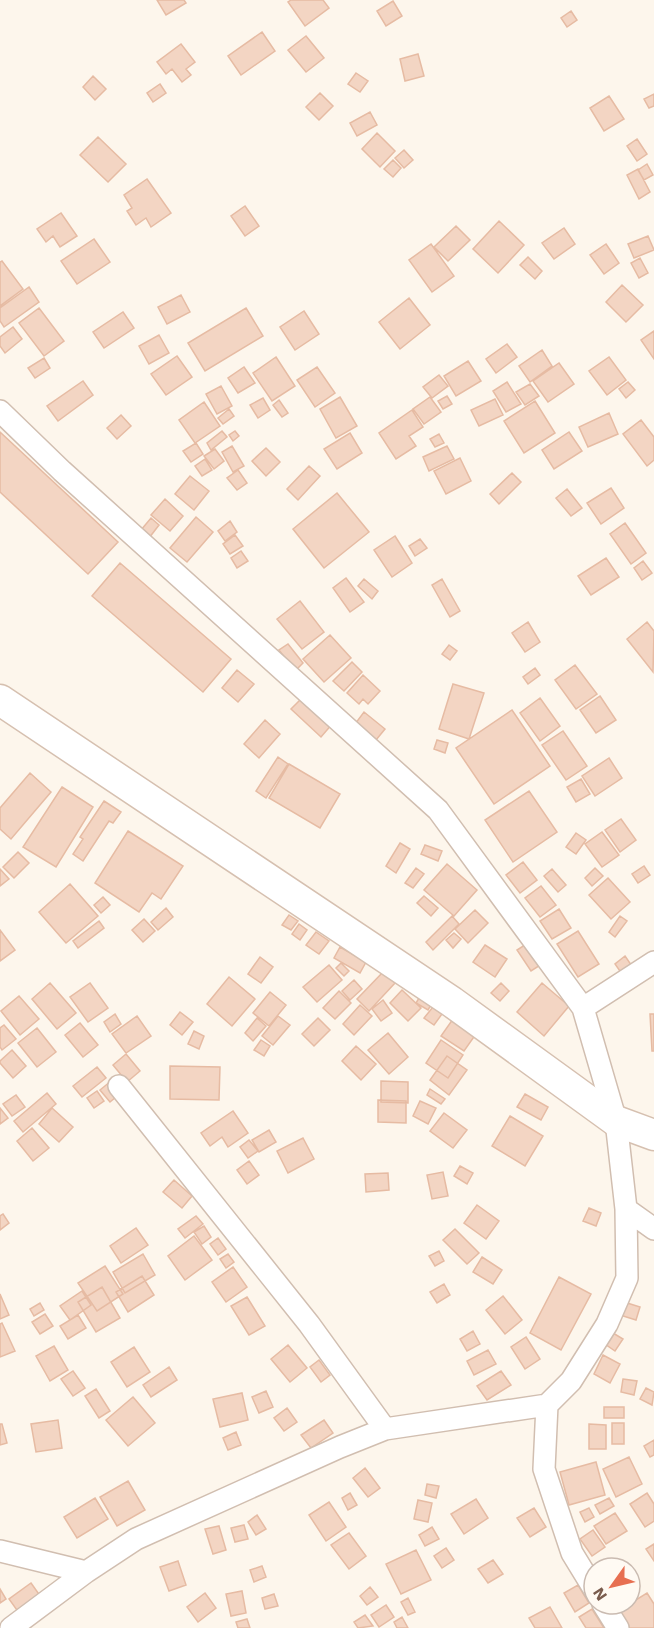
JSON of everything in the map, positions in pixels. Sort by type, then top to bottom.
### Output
[{"type":"main road","points":[[0,700],[452,1002],[616,1121],[654,1135]]},
{"type":"street","points":[[0,411],[70,479],[438,810],[583,1008],[616,1121],[626,1209],[627,1278],[607,1324],[570,1381],[547,1405],[385,1429],[136,1539],[86,1572],[11,1628]]},
{"type":"street","points":[[583,1008],[654,962]]},
{"type":"street","points":[[119,1086],[309,1324],[385,1429]]},
{"type":"street","points":[[626,1209],[654,1229]]},
{"type":"street","points":[[547,1405],[544,1470],[572,1553],[582,1569]]},
{"type":"street","points":[[0,1551],[86,1572]]},
{"type":"building","points":[[157,0],[184,0],[186,3],[166,15]]},
{"type":"building","points":[[291,0],[323,0],[329,8],[305,26],[288,2]]},
{"type":"building","points":[[393,1],[402,16],[386,26],[377,11]]},
{"type":"building","points":[[571,11],[577,20],[567,27],[561,18]]},
{"type":"building","points":[[262,32],[275,51],[241,75],[228,56]]},
{"type":"building","points":[[306,36],[324,58],[306,72],[288,50]]},
{"type":"building","points":[[181,44],[195,62],[186,69],[191,75],[182,82],[172,69],[166,74],[157,62]]},
{"type":"building","points":[[418,54],[424,76],[405,81],[400,59]]},
{"type":"building","points":[[356,73],[368,81],[360,92],[348,84]]},
{"type":"building","points":[[93,76],[106,89],[95,100],[83,87]]},
{"type":"building","points":[[160,84],[166,93],[153,102],[147,93]]},
{"type":"building","points":[[320,93],[333,106],[319,120],[306,107]]},
{"type":"building","points":[[654,94],[654,106],[649,108],[644,99]]},
{"type":"building","points":[[609,96],[624,119],[604,131],[590,108]]},
{"type":"building","points":[[370,112],[377,125],[357,136],[350,123]]},
{"type":"building","points":[[377,133],[395,151],[380,167],[362,149]]},
{"type":"building","points":[[98,137],[126,164],[108,182],[80,155]]},
{"type":"building","points":[[637,139],[647,154],[637,161],[627,146]]},
{"type":"building","points":[[404,150],[413,160],[404,168],[395,158]]},
{"type":"building","points":[[393,160],[401,168],[393,177],[384,169]]},
{"type":"building","points":[[647,164],[653,175],[644,180],[638,170]]},
{"type":"building","points":[[638,169],[650,192],[639,199],[627,175]]},
{"type":"building","points":[[147,179],[171,213],[151,227],[146,218],[136,225],[127,211],[132,208],[124,195]]},
{"type":"building","points":[[245,206],[259,226],[245,236],[231,216]]},
{"type":"building","points":[[61,213],[77,236],[60,247],[53,236],[46,242],[37,229]]},
{"type":"building","points":[[499,221],[524,245],[498,273],[473,249]]},
{"type":"building","points":[[456,226],[470,240],[448,261],[434,247]]},
{"type":"building","points":[[564,228],[575,244],[554,259],[542,243]]},
{"type":"building","points":[[648,236],[654,250],[634,258],[628,244]]},
{"type":"building","points":[[94,239],[110,262],[77,284],[61,261]]},
{"type":"building","points":[[431,244],[454,276],[432,292],[409,260]]},
{"type":"building","points":[[606,244],[619,263],[604,274],[590,255]]},
{"type":"building","points":[[528,257],[542,271],[535,279],[520,265]]},
{"type":"building","points":[[640,258],[648,273],[639,278],[631,263]]},
{"type":"building","points":[[2,261],[23,289],[0,306],[0,262]]},
{"type":"building","points":[[622,285],[643,305],[626,322],[606,302]]},
{"type":"building","points":[[29,287],[39,302],[4,327],[0,321],[0,308]]},
{"type":"building","points":[[181,295],[190,312],[167,324],[158,307]]},
{"type":"building","points":[[409,298],[430,325],[400,349],[379,322]]},
{"type":"building","points":[[39,308],[64,341],[44,356],[19,323]]},
{"type":"building","points":[[246,308],[263,336],[205,371],[188,343]]},
{"type":"building","points":[[304,311],[319,334],[295,350],[280,327]]},
{"type":"building","points":[[123,312],[134,328],[104,348],[93,332]]},
{"type":"building","points":[[13,327],[22,339],[5,353],[0,346],[0,337]]},
{"type":"building","points":[[654,331],[654,359],[641,340]]},
{"type":"building","points":[[159,335],[169,353],[149,364],[139,346]]},
{"type":"building","points":[[507,344],[517,357],[496,373],[486,359]]},
{"type":"building","points":[[542,350],[552,366],[530,382],[519,366]]},
{"type":"building","points":[[177,356],[192,377],[166,395],[151,374]]},
{"type":"building","points":[[276,357],[295,386],[272,401],[253,373]]},
{"type":"building","points":[[609,357],[626,380],[607,395],[589,371]]},
{"type":"building","points":[[44,358],[50,368],[35,378],[28,368]]},
{"type":"building","points":[[468,361],[481,381],[456,396],[444,376]]},
{"type":"building","points":[[559,363],[574,384],[548,402],[533,381]]},
{"type":"building","points":[[244,367],[255,383],[238,393],[228,378]]},
{"type":"building","points":[[317,367],[335,393],[315,407],[297,380]]},
{"type":"building","points":[[439,375],[448,386],[432,398],[423,387]]},
{"type":"building","points":[[83,381],[93,395],[58,421],[47,406]]},
{"type":"building","points":[[507,382],[521,404],[506,412],[493,391]]},
{"type":"building","points":[[628,382],[635,390],[626,398],[619,389]]},
{"type":"building","points":[[530,384],[539,396],[525,405],[516,392]]},
{"type":"building","points":[[221,386],[232,406],[217,414],[206,394]]},
{"type":"building","points":[[447,396],[452,404],[443,409],[438,401]]},
{"type":"building","points":[[340,397],[357,426],[336,438],[320,409]]},
{"type":"building","points":[[430,397],[441,412],[424,424],[413,409]]},
{"type":"building","points":[[263,398],[270,410],[258,418],[250,405]]},
{"type":"building","points":[[495,399],[503,415],[479,426],[471,410]]},
{"type":"building","points":[[279,400],[288,413],[282,417],[273,405]]},
{"type":"building","points":[[535,401],[555,433],[524,453],[504,421]]},
{"type":"building","points":[[204,402],[220,426],[195,443],[179,420]]},
{"type":"building","points":[[229,409],[234,416],[223,424],[218,418]]},
{"type":"building","points":[[412,410],[423,427],[409,436],[416,446],[396,459],[379,433]]},
{"type":"building","points":[[609,413],[618,434],[588,447],[579,427]]},
{"type":"building","points":[[121,415],[131,426],[117,439],[107,428]]},
{"type":"building","points":[[641,420],[654,437],[654,460],[647,466],[623,434]]},
{"type":"building","points":[[222,431],[227,437],[211,450],[207,443]]},
{"type":"building","points":[[235,431],[239,436],[233,441],[229,435]]},
{"type":"building","points":[[0,432],[118,542],[88,574],[0,492]]},
{"type":"building","points":[[569,432],[582,451],[554,469],[542,450]]},
{"type":"building","points":[[350,433],[362,453],[337,469],[324,449]]},
{"type":"building","points":[[439,434],[444,443],[435,447],[430,439]]},
{"type":"building","points":[[196,443],[203,454],[191,462],[183,451]]},
{"type":"building","points":[[232,446],[244,466],[233,472],[222,452]]},
{"type":"building","points":[[447,446],[454,459],[429,471],[423,457]]},
{"type":"building","points":[[266,448],[280,462],[266,476],[252,461]]},
{"type":"building","points":[[215,449],[224,461],[214,469],[204,456]]},
{"type":"building","points":[[460,458],[471,481],[446,494],[434,471]]},
{"type":"building","points":[[205,459],[212,470],[202,476],[195,466]]},
{"type":"building","points":[[309,466],[320,476],[298,500],[287,489]]},
{"type":"building","points":[[238,470],[247,483],[237,490],[227,478]]},
{"type":"building","points":[[512,473],[521,482],[499,504],[490,494]]},
{"type":"building","points":[[190,476],[209,491],[194,510],[175,494]]},
{"type":"building","points":[[611,488],[624,508],[601,524],[587,503]]},
{"type":"building","points":[[567,489],[582,508],[571,516],[556,498]]},
{"type":"building","points":[[337,493],[369,532],[324,568],[293,529]]},
{"type":"building","points":[[165,499],[183,516],[170,531],[151,515]]},
{"type":"building","points":[[196,517],[213,532],[187,562],[170,548]]},
{"type":"building","points":[[151,518],[159,525],[149,538],[141,530]]},
{"type":"building","points":[[230,521],[237,532],[225,541],[218,531]]},
{"type":"building","points":[[625,523],[646,553],[631,564],[610,534]]},
{"type":"building","points":[[235,535],[243,546],[230,554],[223,544]]},
{"type":"building","points":[[395,536],[412,563],[392,577],[374,550]]},
{"type":"building","points":[[420,539],[427,548],[415,556],[409,546]]},
{"type":"building","points":[[241,551],[248,561],[237,568],[231,558]]},
{"type":"building","points":[[606,558],[619,577],[591,595],[578,576]]},
{"type":"building","points":[[643,561],[652,573],[642,580],[634,568]]},
{"type":"building","points":[[120,563],[231,659],[203,692],[92,596]]},
{"type":"building","points":[[346,578],[364,602],[350,612],[333,588]]},
{"type":"building","points":[[364,579],[378,591],[372,599],[358,586]]},
{"type":"building","points":[[442,579],[460,611],[450,617],[432,585]]},
{"type":"building","points":[[300,601],[324,632],[302,649],[277,619]]},
{"type":"building","points":[[528,622],[540,642],[525,652],[512,633]]},
{"type":"building","points":[[647,622],[654,631],[653,672],[627,639]]},
{"type":"building","points":[[330,635],[351,658],[324,682],[303,659]]},
{"type":"building","points":[[288,644],[303,663],[295,671],[279,650]]},
{"type":"building","points":[[449,645],[457,651],[450,660],[442,654]]},
{"type":"building","points":[[352,662],[362,672],[344,691],[333,681]]},
{"type":"building","points":[[575,665],[597,694],[576,709],[555,680]]},
{"type":"building","points":[[535,668],[540,675],[528,684],[523,677]]},
{"type":"building","points":[[237,670],[254,684],[238,702],[222,688]]},
{"type":"building","points":[[363,675],[380,691],[368,704],[363,699],[359,704],[347,693]]},
{"type":"building","points":[[453,684],[484,693],[469,739],[439,729]]},
{"type":"building","points":[[304,696],[333,723],[321,737],[291,709]]},
{"type":"building","points":[[600,696],[616,720],[596,733],[580,710]]},
{"type":"building","points":[[540,698],[560,726],[540,741],[520,713]]},
{"type":"building","points":[[512,710],[550,766],[494,804],[456,748]]},
{"type":"building","points":[[364,712],[385,729],[376,740],[355,724]]},
{"type":"building","points":[[265,720],[280,734],[259,758],[244,744]]},
{"type":"building","points":[[563,731],[587,766],[566,780],[542,745]]},
{"type":"building","points":[[437,740],[448,743],[445,753],[434,749]]},
{"type":"building","points":[[278,757],[288,764],[266,798],[256,791]]},
{"type":"building","points":[[609,758],[622,778],[595,796],[582,776]]},
{"type":"building","points":[[289,764],[340,794],[320,828],[269,798]]},
{"type":"building","points":[[30,773],[51,792],[11,839],[0,829],[0,808]]},
{"type":"building","points":[[581,779],[590,794],[576,802],[567,787]]},
{"type":"building","points":[[62,787],[93,807],[56,867],[23,847]]},
{"type":"building","points":[[529,791],[557,832],[513,862],[485,820]]},
{"type":"building","points":[[104,801],[121,812],[113,823],[109,821],[83,861],[73,854],[83,839],[80,837]]},
{"type":"building","points":[[621,819],[636,840],[620,852],[605,830]]},
{"type":"building","points":[[128,831],[183,866],[161,899],[152,893],[139,912],[95,883]]},
{"type":"building","points":[[602,832],[619,855],[602,867],[585,844]]},
{"type":"building","points":[[576,833],[586,840],[576,854],[566,847]]},
{"type":"building","points":[[400,843],[410,849],[396,873],[386,866]]},
{"type":"building","points":[[425,845],[442,851],[438,861],[421,854]]},
{"type":"building","points":[[18,852],[29,863],[14,878],[3,867]]},
{"type":"building","points":[[523,862],[537,880],[520,893],[506,875]]},
{"type":"building","points":[[447,864],[477,890],[454,916],[424,890]]},
{"type":"building","points":[[644,866],[650,875],[638,883],[632,874]]},
{"type":"building","points":[[416,868],[424,874],[413,888],[405,883]]},
{"type":"building","points":[[595,868],[603,876],[592,886],[585,878]]},
{"type":"building","points":[[0,869],[9,879],[0,886]]},
{"type":"building","points":[[552,869],[566,885],[558,892],[544,876]]},
{"type":"building","points":[[608,878],[630,902],[611,919],[589,895]]},
{"type":"building","points":[[70,884],[98,916],[66,943],[39,912]]},
{"type":"building","points":[[541,886],[556,905],[540,917],[525,898]]},
{"type":"building","points":[[424,896],[438,908],[431,916],[417,903]]},
{"type":"building","points":[[103,897],[110,905],[101,913],[94,905]]},
{"type":"building","points":[[166,908],[173,917],[158,930],[151,922]]},
{"type":"building","points":[[559,909],[571,928],[552,939],[540,921]]},
{"type":"building","points":[[475,910],[488,923],[468,943],[455,929]]},
{"type":"building","points":[[289,915],[298,921],[291,930],[282,925]]},
{"type":"building","points":[[452,916],[459,924],[433,950],[426,942]]},
{"type":"building","points":[[620,916],[627,921],[615,937],[609,932]]},
{"type":"building","points":[[144,919],[155,931],[143,942],[132,930]]},
{"type":"building","points":[[99,921],[104,928],[78,948],[73,941]]},
{"type":"building","points":[[299,924],[307,930],[300,940],[292,934]]},
{"type":"building","points":[[0,930],[15,950],[0,961]]},
{"type":"building","points":[[578,931],[599,964],[578,977],[557,944]]},
{"type":"building","points":[[316,932],[329,941],[319,954],[306,945]]},
{"type":"building","points":[[454,933],[461,939],[453,948],[446,940]]},
{"type":"building","points":[[531,941],[545,962],[531,971],[517,950]]},
{"type":"building","points":[[485,945],[507,959],[495,977],[473,962]]},
{"type":"building","points":[[340,947],[366,962],[360,973],[334,958]]},
{"type":"building","points":[[625,956],[634,969],[624,977],[615,964]]},
{"type":"building","points":[[260,957],[273,967],[261,983],[248,974]]},
{"type":"building","points":[[341,963],[349,971],[344,976],[336,968]]},
{"type":"building","points":[[329,965],[342,980],[317,1002],[303,987]]},
{"type":"building","points":[[383,972],[395,983],[369,1011],[357,999]]},
{"type":"building","points":[[229,977],[255,999],[232,1026],[207,1004]]},
{"type":"building","points":[[354,980],[362,989],[350,1000],[342,991]]},
{"type":"building","points":[[50,983],[76,1013],[57,1029],[32,999]]},
{"type":"building","points":[[90,983],[108,1008],[88,1022],[70,997]]},
{"type":"building","points":[[501,983],[509,991],[500,1001],[491,993]]},
{"type":"building","points":[[542,983],[569,1006],[544,1036],[517,1012]]},
{"type":"building","points":[[402,990],[421,1008],[408,1021],[390,1003]]},
{"type":"building","points":[[339,991],[351,1003],[335,1019],[323,1008]]},
{"type":"building","points":[[270,992],[286,1005],[269,1026],[253,1013]]},
{"type":"building","points":[[422,993],[434,1000],[428,1010],[416,1003]]},
{"type":"building","points":[[19,996],[39,1019],[20,1035],[1,1011]]},
{"type":"building","points":[[383,1000],[392,1013],[381,1021],[372,1009]]},
{"type":"building","points":[[360,1005],[372,1016],[354,1035],[343,1024]]},
{"type":"building","points":[[433,1007],[442,1014],[434,1025],[424,1018]]},
{"type":"building","points":[[180,1012],[193,1022],[182,1035],[170,1025]]},
{"type":"building","points":[[115,1014],[121,1024],[110,1032],[104,1022]]},
{"type":"building","points":[[650,1014],[654,1014],[654,1051],[652,1051]]},
{"type":"building","points":[[137,1016],[151,1036],[126,1053],[112,1034]]},
{"type":"building","points":[[278,1016],[290,1025],[273,1045],[262,1036]]},
{"type":"building","points":[[257,1018],[266,1026],[253,1041],[245,1033]]},
{"type":"building","points":[[318,1018],[330,1030],[314,1046],[302,1034]]},
{"type":"building","points":[[453,1019],[476,1034],[464,1051],[441,1036]]},
{"type":"building","points":[[80,1023],[98,1045],[83,1057],[65,1035]]},
{"type":"building","points":[[4,1025],[16,1039],[2,1050],[0,1028]]},
{"type":"building","points":[[37,1028],[56,1052],[37,1067],[18,1043]]},
{"type":"building","points":[[194,1031],[204,1036],[199,1049],[188,1044]]},
{"type":"building","points":[[388,1033],[408,1057],[389,1074],[368,1050]]},
{"type":"building","points":[[261,1040],[270,1046],[264,1056],[254,1050]]},
{"type":"building","points":[[441,1040],[463,1055],[448,1078],[426,1063]]},
{"type":"building","points":[[356,1046],[376,1064],[361,1080],[342,1061]]},
{"type":"building","points":[[12,1050],[26,1066],[13,1078],[0,1063]]},
{"type":"building","points":[[126,1054],[140,1071],[127,1082],[113,1065]]},
{"type":"building","points":[[447,1056],[467,1070],[449,1095],[430,1080]]},
{"type":"building","points":[[170,1066],[220,1067],[219,1100],[170,1099]]},
{"type":"building","points":[[97,1067],[106,1078],[82,1097],[73,1086]]},
{"type":"building","points":[[111,1081],[121,1093],[110,1102],[100,1090]]},
{"type":"building","points":[[381,1081],[408,1082],[408,1103],[381,1102]]},
{"type":"building","points":[[430,1089],[445,1099],[441,1104],[427,1095]]},
{"type":"building","points":[[97,1091],[104,1101],[94,1108],[87,1098]]},
{"type":"building","points":[[47,1093],[56,1104],[23,1132],[14,1121]]},
{"type":"building","points":[[525,1094],[548,1107],[541,1120],[517,1107]]},
{"type":"building","points":[[16,1095],[25,1107],[12,1116],[3,1104]]},
{"type":"building","points":[[378,1100],[406,1101],[406,1123],[378,1122]]},
{"type":"building","points":[[420,1101],[436,1108],[428,1124],[413,1116]]},
{"type":"building","points":[[0,1108],[8,1118],[0,1124]]},
{"type":"building","points":[[52,1108],[73,1127],[59,1142],[39,1124]]},
{"type":"building","points":[[233,1111],[248,1133],[228,1147],[222,1137],[210,1146],[201,1133]]},
{"type":"building","points":[[444,1113],[467,1130],[453,1148],[430,1131]]},
{"type":"building","points":[[510,1116],[543,1136],[525,1166],[492,1146]]},
{"type":"building","points":[[32,1128],[49,1148],[33,1161],[17,1141]]},
{"type":"building","points":[[269,1130],[276,1142],[259,1152],[252,1140]]},
{"type":"building","points":[[303,1138],[314,1159],[288,1173],[277,1151]]},
{"type":"building","points":[[249,1140],[258,1151],[248,1158],[240,1147]]},
{"type":"building","points":[[249,1161],[259,1175],[247,1184],[237,1170]]},
{"type":"building","points":[[460,1166],[473,1173],[467,1184],[454,1176]]},
{"type":"building","points":[[443,1172],[448,1196],[432,1199],[427,1175]]},
{"type":"building","points":[[388,1173],[389,1190],[366,1192],[365,1174]]},
{"type":"building","points":[[174,1180],[192,1196],[182,1208],[163,1192]]},
{"type":"building","points":[[477,1205],[499,1221],[486,1239],[464,1223]]},
{"type":"building","points":[[589,1208],[601,1213],[596,1226],[583,1221]]},
{"type":"building","points":[[3,1214],[9,1223],[0,1230],[0,1216]]},
{"type":"building","points":[[196,1216],[203,1224],[185,1238],[178,1229]]},
{"type":"building","points":[[204,1226],[211,1237],[202,1244],[194,1232]]},
{"type":"building","points":[[136,1228],[148,1245],[121,1263],[110,1246]]},
{"type":"building","points":[[455,1229],[479,1253],[467,1264],[443,1240]]},
{"type":"building","points":[[194,1236],[212,1260],[185,1280],[168,1256]]},
{"type":"building","points":[[218,1238],[226,1249],[218,1255],[210,1244]]},
{"type":"building","points":[[439,1251],[444,1261],[435,1266],[429,1256]]},
{"type":"building","points":[[143,1254],[155,1275],[125,1293],[113,1272]]},
{"type":"building","points":[[228,1254],[234,1262],[226,1268],[220,1259]]},
{"type":"building","points":[[482,1257],[502,1270],[493,1284],[473,1272]]},
{"type":"building","points":[[105,1266],[123,1294],[97,1311],[78,1283]]},
{"type":"building","points":[[233,1267],[247,1287],[226,1302],[212,1282]]},
{"type":"building","points":[[142,1276],[154,1295],[128,1312],[116,1292]]},
{"type":"building","points":[[559,1277],[591,1294],[561,1350],[530,1333]]},
{"type":"building","points":[[444,1284],[450,1295],[437,1303],[430,1292]]},
{"type":"building","points":[[102,1287],[120,1318],[96,1332],[78,1302]]},
{"type":"building","points":[[82,1291],[91,1305],[70,1320],[60,1306]]},
{"type":"building","points":[[0,1294],[9,1315],[0,1319]]},
{"type":"building","points":[[503,1296],[522,1320],[505,1334],[486,1310]]},
{"type":"building","points":[[247,1297],[265,1326],[249,1335],[231,1306]]},
{"type":"building","points":[[624,1302],[640,1307],[636,1320],[620,1315]]},
{"type":"building","points":[[40,1303],[44,1310],[34,1316],[30,1309]]},
{"type":"building","points":[[45,1314],[53,1326],[40,1334],[32,1322]]},
{"type":"building","points":[[78,1315],[86,1328],[68,1339],[60,1326]]},
{"type":"building","points":[[2,1323],[15,1351],[0,1357],[0,1324]]},
{"type":"building","points":[[473,1331],[480,1344],[467,1351],[460,1339]]},
{"type":"building","points":[[613,1333],[623,1339],[615,1351],[605,1344]]},
{"type":"building","points":[[526,1337],[540,1359],[525,1369],[511,1347]]},
{"type":"building","points":[[288,1345],[307,1368],[290,1382],[271,1359]]},
{"type":"building","points":[[54,1346],[68,1370],[50,1381],[36,1356]]},
{"type":"building","points":[[134,1347],[150,1372],[127,1387],[111,1362]]},
{"type":"building","points":[[488,1350],[496,1364],[474,1375],[467,1361]]},
{"type":"building","points":[[603,1355],[620,1364],[610,1383],[594,1374]]},
{"type":"building","points":[[319,1360],[330,1375],[321,1382],[310,1367]]},
{"type":"building","points":[[169,1367],[177,1380],[151,1397],[143,1385]]},
{"type":"building","points":[[73,1371],[85,1388],[73,1396],[61,1379]]},
{"type":"building","points":[[501,1371],[511,1385],[487,1400],[477,1386]]},
{"type":"building","points":[[623,1379],[637,1381],[634,1395],[621,1392]]},
{"type":"building","points":[[646,1388],[654,1392],[652,1405],[640,1399]]},
{"type":"building","points":[[96,1389],[110,1411],[99,1418],[85,1396]]},
{"type":"building","points":[[266,1391],[273,1407],[259,1413],[252,1397]]},
{"type":"building","points":[[242,1393],[248,1420],[220,1427],[213,1399]]},
{"type":"building","points":[[133,1397],[155,1423],[128,1446],[106,1420]]},
{"type":"building","points":[[604,1407],[624,1407],[624,1418],[604,1418]]},
{"type":"building","points":[[287,1408],[297,1422],[284,1431],[274,1418]]},
{"type":"building","points":[[58,1420],[62,1448],[36,1452],[31,1424]]},
{"type":"building","points":[[324,1420],[333,1433],[311,1448],[301,1435]]},
{"type":"building","points":[[612,1423],[624,1423],[624,1444],[612,1444]]},
{"type":"building","points":[[0,1424],[2,1424],[7,1443],[0,1445]]},
{"type":"building","points":[[589,1424],[606,1425],[606,1449],[589,1449]]},
{"type":"building","points":[[236,1432],[241,1445],[228,1450],[223,1438]]},
{"type":"building","points":[[654,1440],[654,1455],[650,1457],[644,1446]]},
{"type":"building","points":[[629,1457],[642,1484],[616,1497],[603,1469]]},
{"type":"building","points":[[596,1462],[605,1495],[569,1505],[560,1472]]},
{"type":"building","points":[[365,1468],[380,1488],[368,1497],[353,1478]]},
{"type":"building","points":[[128,1481],[145,1510],[117,1526],[100,1497]]},
{"type":"building","points":[[427,1484],[439,1486],[436,1498],[425,1495]]},
{"type":"building","points":[[350,1493],[357,1505],[348,1510],[342,1498]]},
{"type":"building","points":[[647,1493],[654,1504],[654,1521],[645,1527],[630,1504]]},
{"type":"building","points":[[95,1498],[108,1519],[77,1538],[64,1517]]},
{"type":"building","points":[[609,1498],[614,1506],[600,1514],[595,1505]]},
{"type":"building","points":[[476,1499],[488,1518],[464,1534],[451,1514]]},
{"type":"building","points":[[418,1500],[432,1503],[428,1522],[414,1519]]},
{"type":"building","points":[[329,1502],[346,1527],[326,1541],[309,1515]]},
{"type":"building","points":[[534,1508],[546,1527],[530,1537],[517,1518]]},
{"type":"building","points":[[589,1508],[594,1517],[585,1522],[580,1512]]},
{"type":"building","points":[[615,1513],[627,1531],[606,1544],[594,1526]]},
{"type":"building","points":[[257,1515],[266,1529],[256,1535],[248,1522]]},
{"type":"building","points":[[244,1525],[248,1539],[235,1542],[231,1528]]},
{"type":"building","points":[[219,1526],[226,1550],[213,1554],[205,1529]]},
{"type":"building","points":[[432,1527],[439,1539],[425,1546],[419,1535]]},
{"type":"building","points":[[593,1530],[605,1547],[592,1556],[580,1539]]},
{"type":"building","points":[[349,1533],[366,1556],[349,1569],[331,1545]]},
{"type":"building","points":[[654,1544],[654,1561],[646,1549]]},
{"type":"building","points":[[446,1548],[454,1560],[442,1568],[434,1556]]},
{"type":"building","points":[[416,1550],[431,1580],[401,1594],[386,1564]]},
{"type":"building","points":[[493,1560],[503,1574],[488,1583],[478,1569]]},
{"type":"building","points":[[178,1561],[186,1585],[169,1591],[160,1567]]},
{"type":"building","points":[[262,1566],[266,1577],[254,1582],[250,1570]]},
{"type":"building","points":[[31,1583],[41,1597],[19,1613],[9,1599]]},
{"type":"building","points":[[578,1585],[582,1592],[582,1608],[575,1612],[564,1593]]},
{"type":"building","points":[[370,1587],[378,1597],[367,1605],[360,1596]]},
{"type":"building","points":[[0,1589],[6,1599],[0,1603]]},
{"type":"building","points":[[242,1591],[246,1613],[231,1616],[226,1594]]},
{"type":"building","points":[[205,1593],[216,1608],[198,1622],[187,1607]]},
{"type":"building","points":[[647,1593],[654,1604],[654,1628],[628,1628],[621,1616],[642,1616],[642,1596]]},
{"type":"building","points":[[274,1594],[278,1606],[265,1609],[262,1598]]},
{"type":"building","points":[[408,1598],[415,1612],[408,1615],[401,1602]]},
{"type":"building","points":[[386,1605],[394,1617],[379,1627],[371,1615]]},
{"type":"building","points":[[550,1607],[562,1628],[535,1628],[529,1618]]},
{"type":"building","points":[[365,1615],[373,1626],[358,1628],[354,1622]]},
{"type":"building","points":[[596,1616],[604,1628],[586,1628],[579,1617]]},
{"type":"building","points":[[402,1617],[408,1628],[397,1628],[394,1622]]},
{"type":"building","points":[[247,1619],[250,1628],[238,1628],[236,1622]]}]
